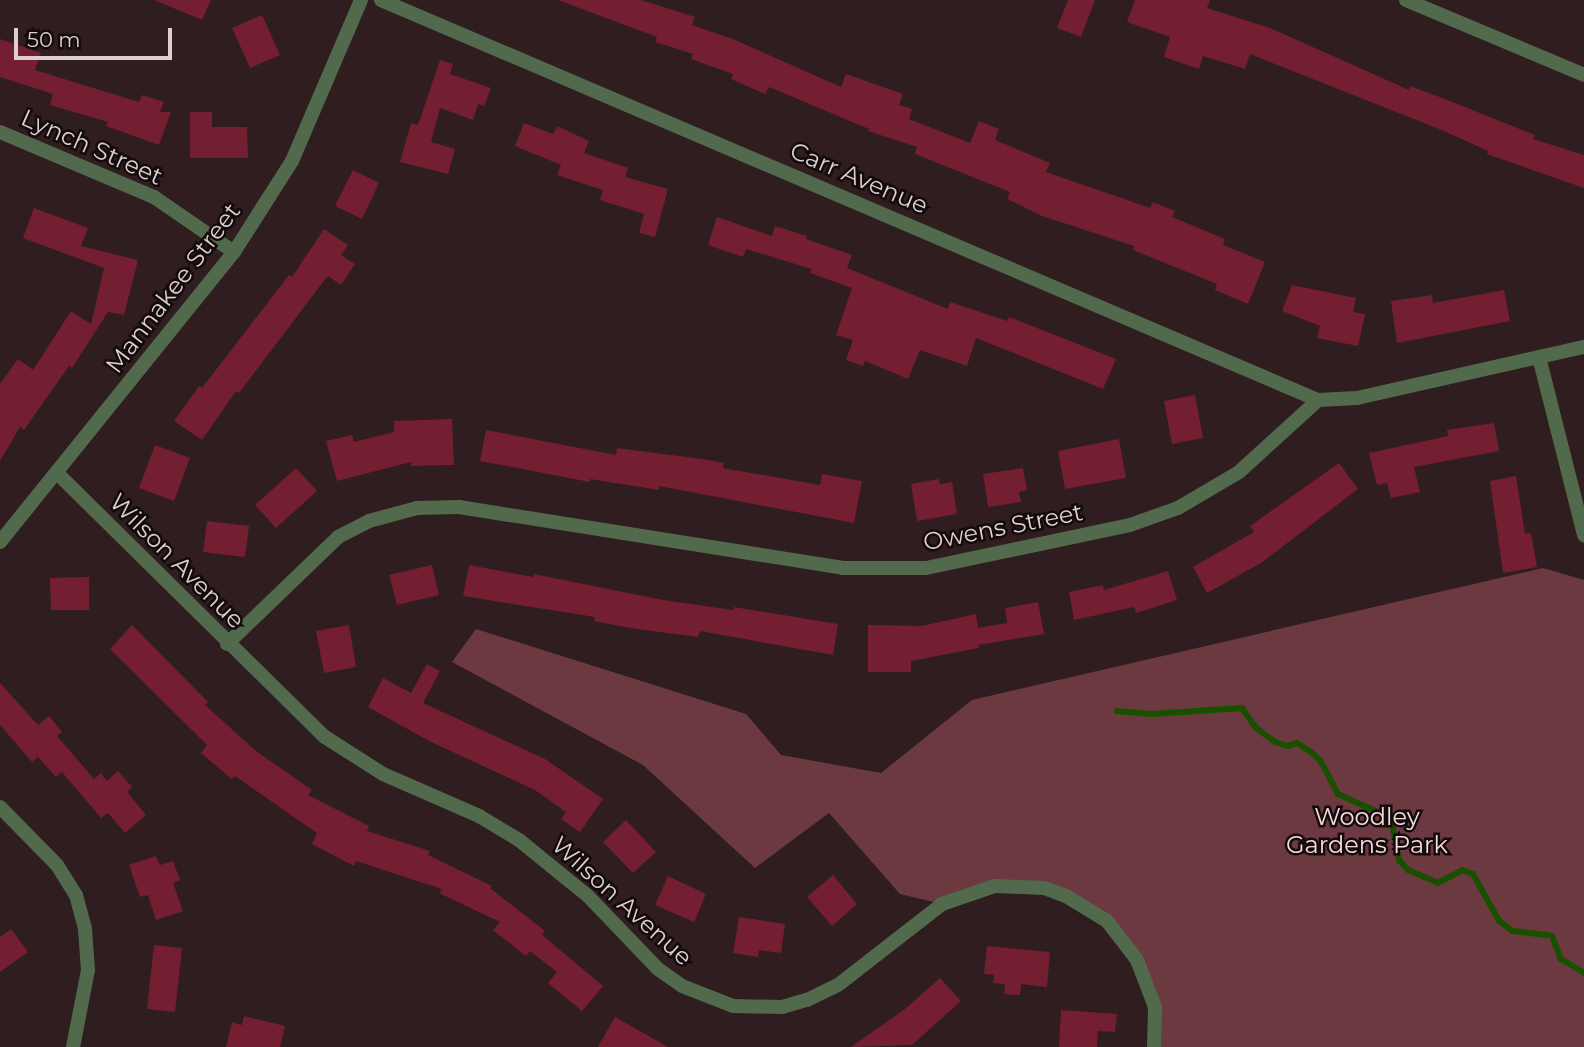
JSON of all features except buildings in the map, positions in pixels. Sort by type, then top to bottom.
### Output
[{"type":"street","name":"Mannakee Street","points":[[0,542],[234,252],[292,161],[361,0]]},
{"type":"street","name":"Carr Avenue","points":[[381,0],[1318,400]]},
{"type":"street","points":[[1406,0],[1584,75]]},
{"type":"street","name":"Lynch Street","points":[[0,132],[154,197],[234,252]]},
{"type":"street","points":[[1318,400],[1357,398],[1584,347]]},
{"type":"street","points":[[1539,358],[1584,535]]},
{"type":"street","name":"Owens Street","points":[[227,644],[338,537],[369,521],[416,508],[459,507],[843,568],[926,568],[1130,525],[1178,508],[1239,472],[1318,400]]},
{"type":"street","name":"Wilson Avenue","points":[[57,473],[227,644],[325,737],[383,774],[479,817],[519,840],[588,896],[658,969],[682,986],[733,1006],[782,1007],[838,985],[942,904],[995,886],[1044,888],[1066,896],[1107,921],[1137,960],[1155,1007],[1154,1047]]},
{"type":"street","points":[[0,807],[57,865],[76,895],[85,929],[88,970],[72,1047]]},
{"type":"green space","name":"Woodley Gardens Park","points":[[1543,568],[1584,580],[1584,1047],[1154,1047],[1155,1007],[1107,921],[1066,896],[995,886],[942,904],[900,894],[829,813],[755,868],[643,765],[452,662],[476,629],[746,714],[781,755],[881,773],[972,700]]},
{"type":"waterway","points":[[1117,711],[1151,714],[1242,708],[1256,728],[1275,742],[1288,746],[1297,743],[1320,760],[1338,794],[1391,818],[1399,860],[1408,870],[1438,883],[1462,870],[1473,874],[1499,921],[1513,931],[1552,936],[1561,959],[1584,973]]}]
